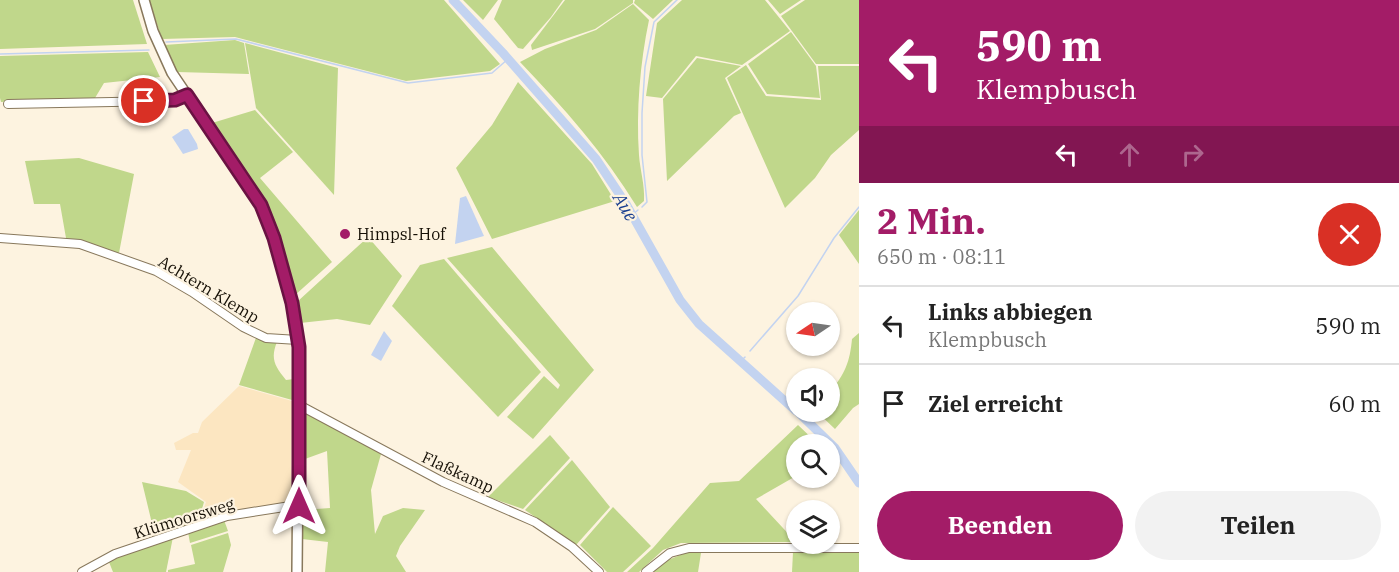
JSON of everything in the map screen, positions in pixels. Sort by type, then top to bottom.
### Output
[{"type":"main road","points":[[144,0],[160,50],[187,95],[265,212],[292,303],[298,340],[297,572]]},
{"type":"street","points":[[8,104],[164,101],[183,99],[187,95]]},
{"type":"street","name":"Achtern Klemp","points":[[0,238],[80,244],[156,271],[192,292],[243,327],[266,338],[298,340]]},
{"type":"street","name":"Flaßkamp","points":[[299,405],[443,482],[535,522],[572,547],[599,572]]},
{"type":"street","name":"Klümoorsweg","points":[[82,572],[116,554],[227,516],[299,503]]},
{"type":"street","points":[[646,572],[670,553],[689,548],[859,548]]},
{"type":"shaded area","points":[[239,386],[292,401],[291,504],[206,520],[201,516],[206,502],[178,482],[191,450],[176,450],[174,443],[193,433],[198,433],[202,422]]},
{"type":"green space","points":[[0,0],[133,0],[147,44],[0,49]]},
{"type":"green space","points":[[149,0],[444,0],[500,64],[490,71],[406,81],[235,37],[162,39]]},
{"type":"green space","points":[[463,0],[498,0],[483,20]]},
{"type":"green space","points":[[502,0],[563,0],[523,49],[518,48],[494,19]]},
{"type":"green space","points":[[565,0],[633,0],[633,3],[595,29],[532,50],[531,45]]},
{"type":"green space","points":[[635,0],[673,0],[653,19],[634,3]]},
{"type":"green space","points":[[682,0],[765,0],[790,31],[742,65],[696,56],[662,98],[646,96],[657,23]]},
{"type":"green space","points":[[768,0],[801,0],[780,14]]},
{"type":"green space","points":[[805,0],[859,0],[859,64],[816,64],[781,16]]},
{"type":"green space","points":[[633,4],[649,20],[638,104],[639,155],[644,201],[637,207],[583,132],[520,62],[545,49],[596,30]]},
{"type":"green space","points":[[791,32],[816,66],[820,98],[767,94],[748,64]]},
{"type":"green space","points":[[235,40],[244,43],[249,74],[177,72],[164,45]]},
{"type":"green space","points":[[245,43],[338,68],[334,195],[256,108]]},
{"type":"green space","points":[[148,52],[160,77],[104,83],[95,98],[1,102],[0,56]]},
{"type":"green space","points":[[697,58],[741,66],[725,78],[741,113],[734,116],[667,181],[663,99]]},
{"type":"green space","points":[[746,65],[766,96],[821,100],[818,66],[859,66],[859,130],[831,155],[815,178],[785,208],[727,78]]},
{"type":"green space","points":[[518,82],[592,164],[615,201],[492,239],[456,168],[492,125]]},
{"type":"green space","points":[[255,110],[293,152],[260,178],[332,262],[294,296],[264,203],[212,123]]},
{"type":"green space","points":[[79,158],[134,174],[119,253],[66,238],[60,204],[34,204],[25,161]]},
{"type":"green space","points":[[859,210],[859,264],[839,235]]},
{"type":"green space","points":[[368,237],[402,276],[370,325],[337,319],[300,323],[297,302]]},
{"type":"green space","points":[[492,247],[594,370],[533,439],[507,417],[544,376],[558,389],[560,385],[447,258]]},
{"type":"green space","points":[[444,259],[541,372],[498,417],[392,306],[420,265]]},
{"type":"green space","points":[[859,333],[859,404],[835,429],[828,422],[840,422],[840,378],[848,361],[852,339]]},
{"type":"green space","points":[[257,335],[277,342],[274,358],[279,371],[286,380],[294,379],[292,400],[239,385]]},
{"type":"green space","points":[[302,411],[381,454],[371,490],[375,534],[383,516],[403,508],[425,510],[400,546],[396,556],[406,572],[325,572],[328,542],[302,539],[303,510],[330,508],[327,451],[302,458]]},
{"type":"green space","points":[[798,425],[807,434],[789,434]]},
{"type":"green space","points":[[550,435],[570,458],[523,509],[488,497]]},
{"type":"green space","points":[[786,436],[786,482],[756,499],[786,531],[786,542],[681,543],[663,550],[639,572],[627,572],[653,548],[710,483],[739,481]]},
{"type":"green space","points":[[572,460],[610,507],[576,545],[525,510]]},
{"type":"green space","points":[[142,482],[186,491],[204,502],[200,516],[206,520],[155,536]]},
{"type":"green space","points":[[613,507],[651,546],[623,572],[607,572],[580,545]]},
{"type":"green space","points":[[224,520],[228,531],[190,543],[188,532]]},
{"type":"green space","points":[[228,533],[231,545],[223,572],[168,572],[168,570],[195,564],[191,545]]},
{"type":"green space","points":[[173,537],[166,572],[113,572],[109,562],[124,554]]},
{"type":"green space","points":[[840,551],[859,551],[859,572],[792,572],[793,554],[840,554]]},
{"type":"green space","points":[[688,552],[701,553],[698,572],[652,572],[668,560]]},
{"type":"water","points":[[188,129],[198,149],[183,154],[172,137]]},
{"type":"water","points":[[466,196],[484,236],[455,244],[460,198]]},
{"type":"water","points":[[384,331],[392,341],[381,361],[371,355]]},
{"type":"waterway","name":"Aue","points":[[453,0],[596,159],[626,204],[680,300],[699,324],[786,402]]},
{"type":"waterway","points":[[642,207],[647,202],[642,155],[645,67],[654,22],[677,0]]},
{"type":"waterway","points":[[166,42],[236,39],[408,83],[492,73],[508,59]]},
{"type":"waterway","points":[[0,54],[149,50]]},
{"type":"waterway","points":[[750,351],[798,296],[834,238],[859,207]]},
{"type":"waterway","name":"Aue","points":[[632,215],[638,210]]},
{"type":"waterway","name":"Aue","points":[[741,361],[745,357]]},
{"type":"waterway","name":"Aue","points":[[808,422],[835,448],[859,483]]},
{"type":"place","name":"Himpsl-Hof","points":[[345,234]]},
{"type":"route","points":[[144,101],[183,99],[187,95],[257,199],[269,221],[292,303],[299,347],[299,506]]}]
